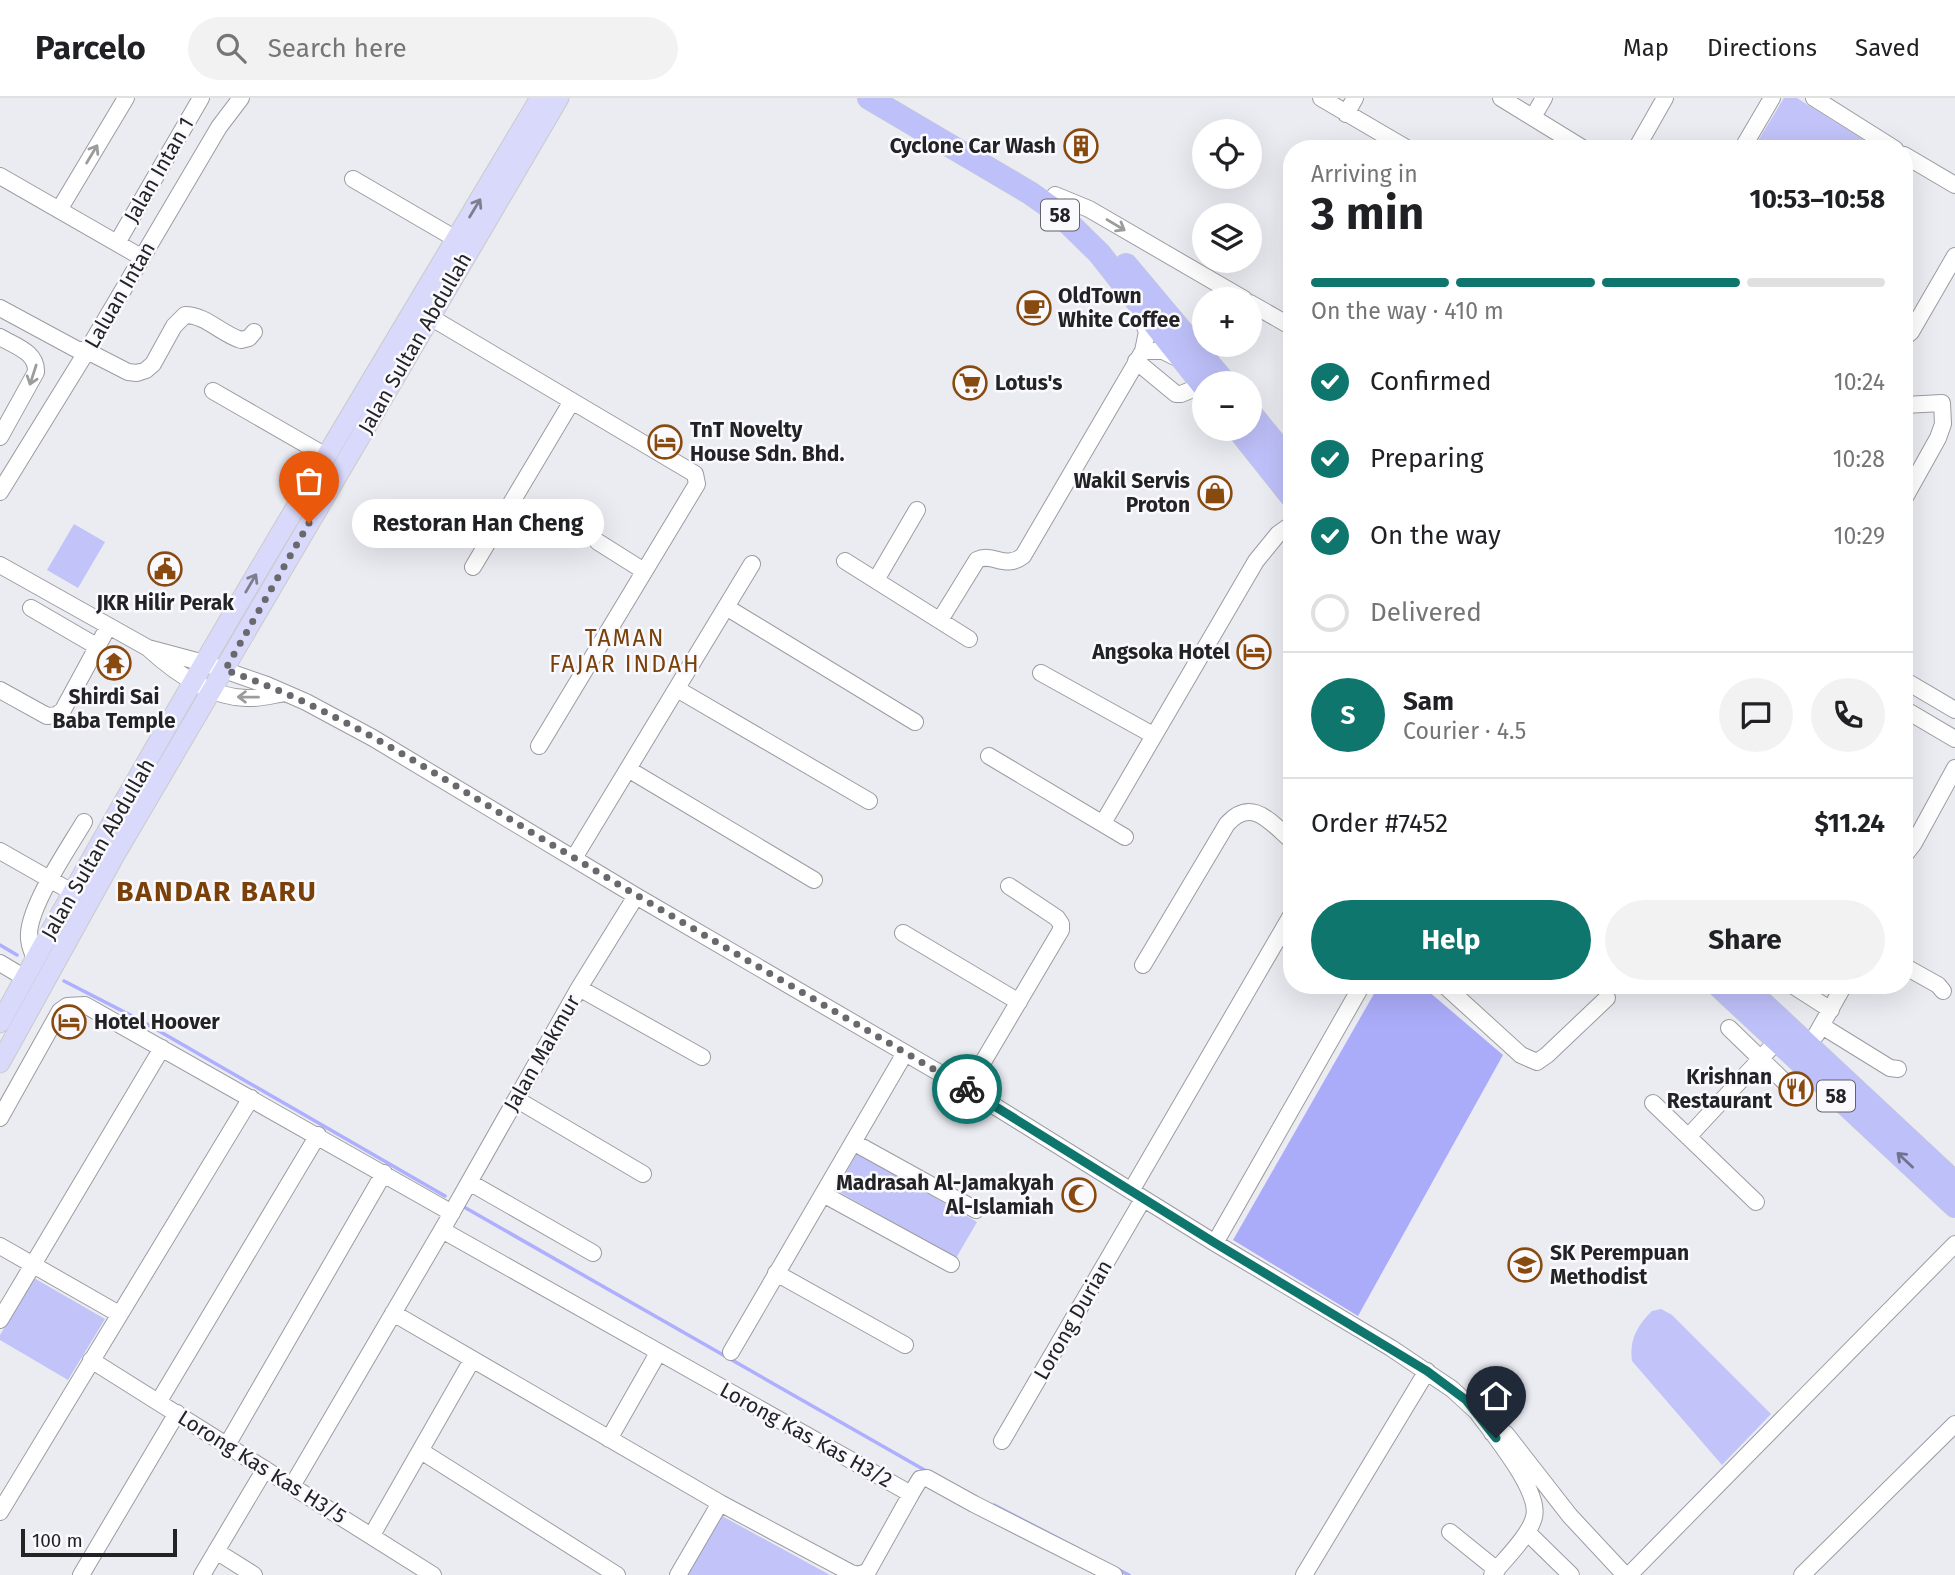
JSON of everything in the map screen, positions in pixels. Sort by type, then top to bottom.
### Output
[{"type":"highway","name":"58","points":[[869,98],[1052,208],[1099,253],[1183,361],[1194,371]]},
{"type":"highway","name":"58","points":[[891,98],[1055,195],[1078,212],[1102,237],[1200,371]]},
{"type":"highway","points":[[1262,428],[1283,453]]},
{"type":"highway","points":[[1248,441],[1283,486]]},
{"type":"highway","points":[[1251,441],[1256,451]]},
{"type":"highway","name":"58","points":[[1727,994],[1955,1206]]},
{"type":"highway","name":"58","points":[[1753,994],[1955,1183]]},
{"type":"main road","name":"Jalan Sultan Abdullah","points":[[4,1026],[75,928],[225,670],[422,313],[456,239],[540,98]]},
{"type":"main road","name":"Jalan Sultan Abdullah","points":[[2,1059],[4,1026],[25,978],[204,663],[326,456],[422,313],[559,98]]},
{"type":"main road","points":[[75,928],[76,906],[72,892],[85,890],[103,876]]},
{"type":"street","points":[[59,210],[126,98]]},
{"type":"street","name":"Jalan Intan 1","points":[[117,243],[201,98]]},
{"type":"street","name":"Laluan Intan","points":[[137,255],[193,151],[232,98]]},
{"type":"street","name":"Laluan Intan","points":[[0,492],[27,438],[137,255],[219,127],[241,98]]},
{"type":"street","points":[[1321,98],[1392,140]]},
{"type":"street","points":[[1346,114],[1355,98]]},
{"type":"street","points":[[1501,98],[1570,140]]},
{"type":"street","points":[[1533,117],[1544,98]]},
{"type":"street","points":[[1641,140],[1665,98]]},
{"type":"street","points":[[1747,140],[1772,98]]},
{"type":"street","points":[[1814,98],[1881,140]]},
{"type":"street","points":[[1913,160],[1955,185]]},
{"type":"street","points":[[0,176],[137,255]]},
{"type":"street","points":[[353,179],[456,239]]},
{"type":"street","points":[[1055,195],[1089,209],[1223,287]]},
{"type":"street","points":[[1913,329],[1955,256]]},
{"type":"street","points":[[0,296],[81,347],[128,372],[137,373],[153,364],[174,326],[185,315],[193,315],[241,340],[249,338],[254,332]]},
{"type":"street","points":[[940,620],[977,560],[986,557],[1009,563],[1023,556],[1140,356],[1147,332],[1135,301]]},
{"type":"street","points":[[0,308],[81,347]]},
{"type":"street","points":[[1262,310],[1283,322]]},
{"type":"street","points":[[422,313],[695,474],[698,479],[539,746]]},
{"type":"street","points":[[0,337],[30,354],[36,363],[36,372],[2,428],[27,438]]},
{"type":"street","points":[[1140,356],[1163,351],[1183,361]]},
{"type":"street","points":[[1140,356],[1176,394],[1192,391]]},
{"type":"street","points":[[213,391],[326,456]]},
{"type":"street","points":[[473,567],[572,401]]},
{"type":"street","points":[[1913,405],[1942,403],[1943,424],[1913,483]]},
{"type":"street","name":"Laluan Intan","points":[[0,472],[27,438]]},
{"type":"street","points":[[876,580],[917,510]]},
{"type":"street","points":[[1103,823],[1256,561],[1283,530]]},
{"type":"street","points":[[598,542],[644,571]]},
{"type":"street","points":[[845,561],[970,639]]},
{"type":"street","points":[[575,858],[752,564]]},
{"type":"street","points":[[0,565],[148,649],[163,662],[212,691],[244,699],[285,692]]},
{"type":"street","points":[[726,607],[915,722]]},
{"type":"street","points":[[31,608],[97,647]]},
{"type":"street","points":[[0,690],[47,716],[57,715],[63,710],[108,627]]},
{"type":"street","points":[[148,649],[204,663],[285,692],[373,738],[636,896],[967,1089],[1427,1371],[1466,1400],[1492,1433],[1531,1492],[1535,1516],[1527,1532],[1495,1572],[1450,1532]]},
{"type":"street","points":[[1041,673],[1153,735]]},
{"type":"street","points":[[1913,685],[1955,710]]},
{"type":"street","points":[[677,689],[869,801]]},
{"type":"street","points":[[1913,714],[1955,739]]},
{"type":"street","points":[[989,756],[1125,837]]},
{"type":"street","points":[[1913,828],[1955,768]]},
{"type":"street","points":[[628,769],[814,880]]},
{"type":"street","points":[[1143,965],[1227,824],[1237,814],[1250,810],[1264,816],[1283,833]]},
{"type":"street","points":[[35,959],[28,936],[30,923],[84,822]]},
{"type":"street","points":[[0,851],[72,892]]},
{"type":"street","points":[[967,1089],[1061,930],[1061,924],[1009,886]]},
{"type":"street","name":"Jalan Makmur","points":[[292,1486],[452,1213],[579,988],[636,896]]},
{"type":"street","name":"Lorong Durian","points":[[1002,1441],[1283,930]]},
{"type":"street","points":[[903,933],[1018,1002]]},
{"type":"street","points":[[0,963],[25,978]]},
{"type":"street","points":[[1913,971],[1938,985],[1943,991]]},
{"type":"street","points":[[579,988],[702,1057]]},
{"type":"street","points":[[1215,1243],[1357,994]]},
{"type":"street","points":[[1454,994],[1521,1055],[1537,1062],[1548,1055],[1607,998]]},
{"type":"street","points":[[1806,994],[1831,1010]]},
{"type":"street","points":[[1808,1046],[1839,994]]},
{"type":"street","points":[[0,1118],[60,1011],[67,1006],[85,1005],[452,1213]]},
{"type":"street","points":[[1822,1026],[1890,1068],[1898,1069]]},
{"type":"street","points":[[1729,1028],[1795,1092]]},
{"type":"street","points":[[1688,1137],[1777,1041]]},
{"type":"street","points":[[0,1320],[162,1048]]},
{"type":"street","points":[[731,1352],[905,1053]]},
{"type":"street","points":[[2,1059],[27,1070]]},
{"type":"street","points":[[0,1512],[251,1098]]},
{"type":"street","points":[[516,1099],[643,1174]]},
{"type":"street","points":[[1653,1103],[1756,1202]]},
{"type":"street","points":[[159,1401],[318,1135]]},
{"type":"street","points":[[853,1142],[975,1210]]},
{"type":"street","points":[[227,1445],[384,1173]]},
{"type":"street","points":[[469,1182],[593,1253]]},
{"type":"street","points":[[823,1194],[951,1264]]},
{"type":"street","name":"Lorong Kas Kas H3/2","points":[[393,1313],[720,1503],[850,1573],[859,1575],[868,1572],[911,1494],[442,1230]]},
{"type":"street","points":[[1492,1433],[1500,1430],[1506,1434],[1570,1516],[1627,1575],[1955,1244]]},
{"type":"street","points":[[0,1246],[119,1314]]},
{"type":"street","points":[[776,1273],[905,1345]]},
{"type":"street","points":[[608,1439],[658,1353]]},
{"type":"street","name":"Lorong Kas Kas H3/5","points":[[91,1360],[433,1575]]},
{"type":"street","points":[[372,1535],[472,1360]]},
{"type":"street","points":[[1304,1575],[1427,1371]]},
{"type":"street","points":[[80,1575],[177,1413]]},
{"type":"street","points":[[1802,1575],[1955,1424]]},
{"type":"street","points":[[421,1451],[617,1575]]},
{"type":"street","points":[[202,1575],[265,1469]]},
{"type":"street","points":[[911,1494],[920,1479],[927,1478],[1114,1575]]},
{"type":"street","points":[[678,1575],[720,1503]]},
{"type":"street","points":[[1527,1532],[1571,1575]]},
{"type":"street","points":[[216,1551],[254,1575]]},
{"type":"shaded area","points":[[1784,98],[1797,98],[1864,140],[1758,140]]},
{"type":"shaded area","points":[[74,524],[105,542],[78,588],[47,570]]},
{"type":"shaded area","points":[[1374,994],[1432,994],[1503,1055],[1358,1316],[1233,1240]]},
{"type":"shaded area","points":[[857,1153],[977,1222],[956,1258],[836,1190]]},
{"type":"shaded area","points":[[34,1278],[105,1319],[68,1380],[0,1340],[0,1335]]},
{"type":"shaded area","points":[[1661,1309],[1672,1315],[1771,1414],[1722,1465],[1632,1361],[1633,1340],[1638,1328],[1652,1311]]},
{"type":"shaded area","points":[[722,1516],[830,1575],[687,1575]]},
{"type":"waterway","points":[[0,945],[17,955]]},
{"type":"waterway","points":[[64,981],[140,1020],[445,1196]]},
{"type":"waterway","points":[[464,1207],[928,1472]]},
{"type":"waterway","points":[[994,1505],[1129,1575]]},
{"type":"way so far","points":[[309,523],[225,670],[298,698],[373,738],[636,896],[967,1089]]},
{"type":"place","name":"Cyclone Car Wash","points":[[1081,146]]},
{"type":"place","name":"OldTown White Coffee","points":[[1034,308]]},
{"type":"place","name":"Lotus's","points":[[970,383]]},
{"type":"place","name":"TnT Novelty House Sdn. Bhd.","points":[[665,442]]},
{"type":"place","name":"Wakil Servis Proton","points":[[1215,493]]},
{"type":"place","name":"Restoran Han Cheng","points":[[309,523]]},
{"type":"place","name":"JKR Hilir Perak","points":[[165,569]]},
{"type":"place","name":"Angsoka Hotel","points":[[1254,652]]},
{"type":"place","name":"Shirdi Sai Baba Temple","points":[[114,663]]},
{"type":"place","name":"Hotel Hoover","points":[[69,1022]]},
{"type":"place","name":"Krishnan Restaurant","points":[[1796,1089]]},
{"type":"place","name":"Madrasah Al-Jamakyah Al-Islamiah","points":[[1079,1195]]},
{"type":"place","name":"SK Perempuan Methodist","points":[[1525,1265]]},
{"type":"district","name":"TAMAN FAJAR INDAH","points":[[625,651]]},
{"type":"district","name":"BANDAR BARU","points":[[217,891]]},
{"type":"route","points":[[967,1089],[1427,1371],[1466,1400],[1496,1438]]}]
